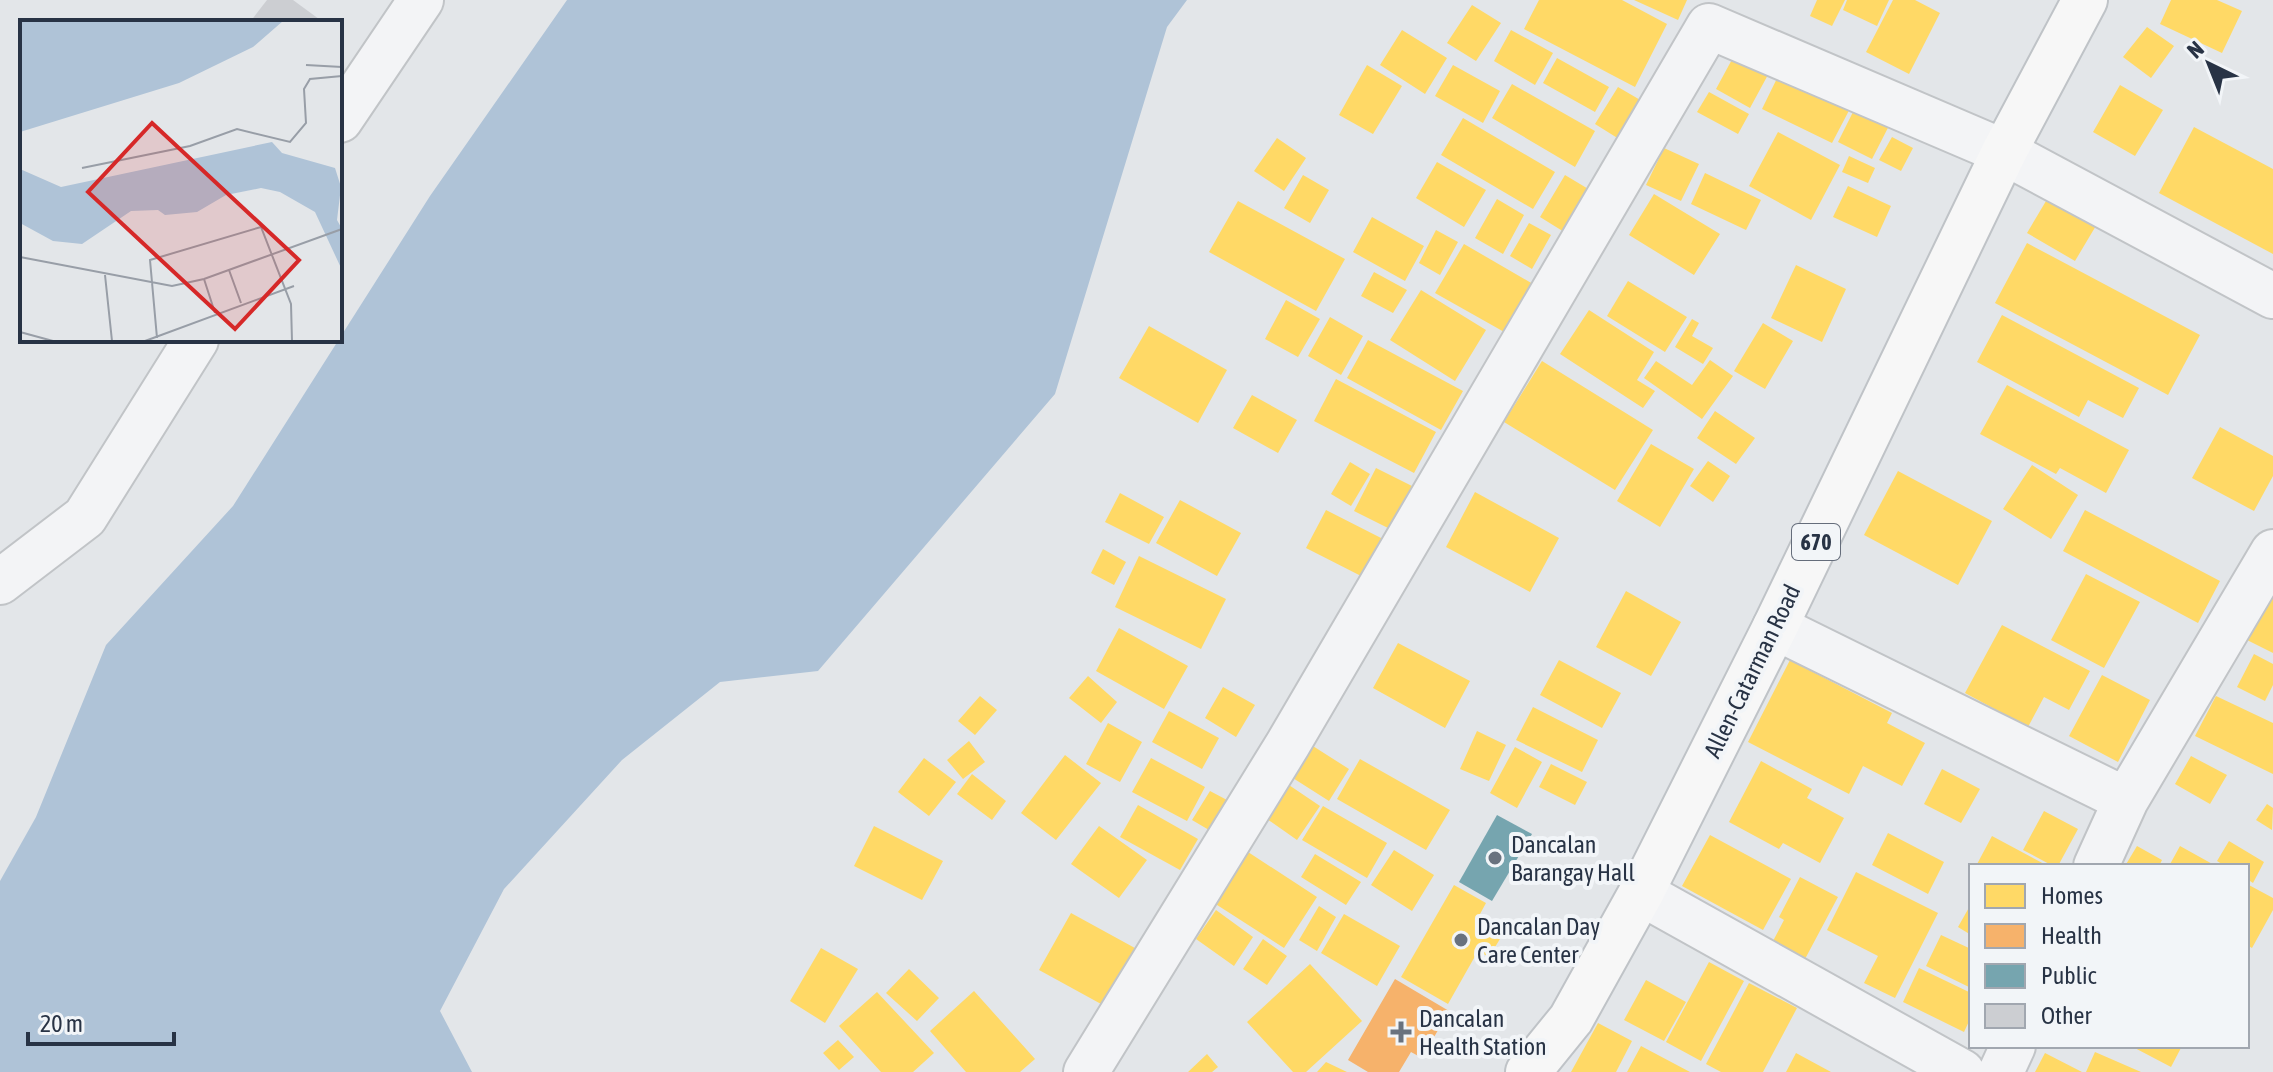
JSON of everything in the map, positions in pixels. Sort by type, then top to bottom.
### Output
[{"type":"main road","name":"Allen-Catarman Road","points":[[1528,1072],[1571,1019],[1641,893],[1775,627],[2004,152],[2085,0]]},
{"type":"street","points":[[342,117],[421,0]]},
{"type":"street","points":[[1086,1072],[1288,744],[1709,26],[2004,152],[2273,296]]},
{"type":"street","points":[[0,582],[85,517],[195,342]]},
{"type":"street","points":[[2097,864],[2126,800],[2273,552]]},
{"type":"street","points":[[1775,627],[2126,800]]},
{"type":"street","points":[[1641,893],[1962,1072]]},
{"type":"street","points":[[2001,1072],[2012,1048]]},
{"type":"water","points":[[567,0],[1187,0],[1167,27],[1055,394],[818,671],[720,682],[622,760],[504,889],[440,1011],[472,1072],[0,1072],[0,881],[36,817],[106,645],[233,506],[337,342],[342,342],[342,334],[430,196]]},
{"type":"building: Homes","points":[[1539,0],[1622,0],[1667,24],[1635,87],[1524,29]]},
{"type":"building: Homes","points":[[1634,0],[1687,0],[1678,20]]},
{"type":"building: Homes","points":[[1817,0],[1845,0],[1832,26],[1810,16]]},
{"type":"building: Homes","points":[[1847,0],[1889,0],[1877,26],[1843,10]]},
{"type":"building: Homes","points":[[1893,0],[1915,0],[1940,13],[1909,74],[1866,52]]},
{"type":"building: Homes","points":[[2171,0],[2217,0],[2242,11],[2222,53],[2160,24]]},
{"type":"building: Homes","points":[[1472,5],[1501,23],[1476,61],[1447,43]]},
{"type":"building: Homes","points":[[2147,27],[2174,46],[2151,78],[2123,57]]},
{"type":"building: Homes","points":[[1402,30],[1447,58],[1425,94],[1380,65]]},
{"type":"building: Homes","points":[[1511,30],[1553,53],[1535,85],[1494,61]]},
{"type":"building: Homes","points":[[1742,41],[1776,60],[1750,108],[1716,89]]},
{"type":"building: Homes","points":[[1557,58],[1609,87],[1595,112],[1543,83]]},
{"type":"building: Homes","points":[[1367,65],[1402,86],[1373,134],[1339,115]]},
{"type":"building: Homes","points":[[1453,65],[1500,91],[1483,123],[1435,96]]},
{"type":"building: Homes","points":[[1783,66],[1854,101],[1832,143],[1762,109]]},
{"type":"building: Homes","points":[[1512,84],[1595,131],[1575,167],[1492,118]]},
{"type":"building: Homes","points":[[2120,85],[2163,110],[2135,156],[2093,132]]},
{"type":"building: Homes","points":[[1618,87],[1642,101],[1619,139],[1595,124]]},
{"type":"building: Homes","points":[[1709,92],[1749,114],[1738,134],[1697,112]]},
{"type":"building: Homes","points":[[1860,98],[1894,116],[1872,159],[1838,142]]},
{"type":"building: Homes","points":[[1463,118],[1555,172],[1533,209],[1441,155]]},
{"type":"building: Homes","points":[[2194,127],[2273,169],[2273,254],[2159,193]]},
{"type":"building: Homes","points":[[1778,132],[1840,165],[1811,220],[1749,186]]},
{"type":"building: Homes","points":[[1892,137],[1913,148],[1901,171],[1879,160]]},
{"type":"building: Homes","points":[[1277,138],[1306,158],[1284,191],[1254,171]]},
{"type":"building: Homes","points":[[1664,148],[1699,164],[1681,201],[1646,185]]},
{"type":"building: Homes","points":[[1849,156],[1875,168],[1868,183],[1842,172]]},
{"type":"building: Homes","points":[[1437,162],[1486,190],[1464,227],[1416,198]]},
{"type":"building: Homes","points":[[1705,173],[1761,200],[1746,230],[1691,204]]},
{"type":"building: Homes","points":[[1303,175],[1329,190],[1310,223],[1284,208]]},
{"type":"building: Homes","points":[[1565,175],[1595,193],[1569,235],[1540,217]]},
{"type":"building: Homes","points":[[1848,186],[1891,206],[1877,237],[1833,217]]},
{"type":"building: Homes","points":[[2052,191],[2100,219],[2075,261],[2027,233]]},
{"type":"building: Homes","points":[[1654,194],[1720,234],[1694,275],[1629,235]]},
{"type":"building: Homes","points":[[1497,199],[1524,215],[1503,254],[1475,238]]},
{"type":"building: Homes","points":[[1238,201],[1345,259],[1316,311],[1209,252]]},
{"type":"building: Homes","points":[[1372,217],[1424,246],[1405,281],[1353,252]]},
{"type":"building: Homes","points":[[1529,223],[1551,235],[1532,269],[1510,256]]},
{"type":"building: Homes","points":[[1436,230],[1458,242],[1440,275],[1419,263]]},
{"type":"building: Homes","points":[[2027,243],[2200,335],[2168,395],[1995,303]]},
{"type":"building: Homes","points":[[1464,244],[1533,284],[1506,333],[1435,293]]},
{"type":"building: Homes","points":[[1796,265],[1846,289],[1822,342],[1771,318]]},
{"type":"building: Homes","points":[[1374,272],[1407,290],[1393,313],[1361,296]]},
{"type":"building: Homes","points":[[1628,281],[1687,317],[1665,352],[1607,316]]},
{"type":"building: Homes","points":[[1421,290],[1486,330],[1455,381],[1390,340]]},
{"type":"building: Homes","points":[[1286,300],[1320,319],[1298,357],[1265,339]]},
{"type":"building: Homes","points":[[1589,310],[1654,352],[1637,380],[1655,391],[1643,408],[1560,354]]},
{"type":"building: Homes","points":[[2002,315],[2139,388],[2123,418],[2088,400],[2079,417],[1977,362]]},
{"type":"building: Homes","points":[[1330,317],[1363,336],[1341,375],[1308,356]]},
{"type":"building: Homes","points":[[1692,319],[1699,323],[1692,336],[1713,348],[1703,364],[1675,347]]},
{"type":"building: Homes","points":[[1763,323],[1793,341],[1765,389],[1734,371]]},
{"type":"building: Homes","points":[[1149,326],[1227,370],[1198,423],[1119,378]]},
{"type":"building: Homes","points":[[1368,340],[1463,391],[1441,430],[1347,378]]},
{"type":"building: Homes","points":[[1710,360],[1733,376],[1702,419],[1644,378],[1656,361],[1692,385]]},
{"type":"building: Homes","points":[[1542,361],[1653,430],[1615,490],[1504,422]]},
{"type":"building: Homes","points":[[1336,379],[1436,432],[1414,473],[1314,421]]},
{"type":"building: Homes","points":[[2007,385],[2129,450],[2106,493],[2060,468],[2056,474],[1980,434]]},
{"type":"building: Homes","points":[[1252,395],[1297,420],[1278,453],[1233,428]]},
{"type":"building: Homes","points":[[1715,411],[1755,438],[1736,464],[1697,438]]},
{"type":"building: Homes","points":[[2220,427],[2273,456],[2273,476],[2254,511],[2192,478]]},
{"type":"building: Homes","points":[[1651,444],[1694,469],[1660,527],[1617,501]]},
{"type":"building: Homes","points":[[1708,461],[1730,476],[1713,502],[1690,486]]},
{"type":"building: Homes","points":[[1350,462],[1370,474],[1351,506],[1331,494]]},
{"type":"building: Homes","points":[[2032,465],[2078,495],[2051,539],[2003,509]]},
{"type":"building: Homes","points":[[1376,468],[1412,486],[1390,529],[1354,511]]},
{"type":"building: Homes","points":[[1898,471],[1992,521],[1958,585],[1864,535]]},
{"type":"building: Homes","points":[[1475,492],[1559,538],[1530,592],[1446,547]]},
{"type":"building: Homes","points":[[1120,493],[1164,517],[1149,544],[1105,522]]},
{"type":"building: Homes","points":[[1180,500],[1241,533],[1217,576],[1156,543]]},
{"type":"building: Homes","points":[[1326,510],[1383,539],[1363,577],[1306,548]]},
{"type":"building: Homes","points":[[2085,510],[2220,581],[2198,623],[2063,551]]},
{"type":"building: Homes","points":[[1103,549],[1126,562],[1114,585],[1091,573]]},
{"type":"building: Homes","points":[[1139,556],[1226,599],[1201,649],[1115,607]]},
{"type":"building: Homes","points":[[2086,574],[2140,602],[2104,668],[2051,640]]},
{"type":"building: Homes","points":[[2273,589],[2273,653],[2241,637]]},
{"type":"building: Homes","points":[[1626,591],[1681,622],[1651,676],[1596,647]]},
{"type":"building: Homes","points":[[2002,625],[2090,671],[2069,710],[2044,697],[2028,727],[1965,693]]},
{"type":"building: Homes","points":[[1119,628],[1188,666],[1164,709],[1096,671]]},
{"type":"building: Homes","points":[[1398,643],[1470,681],[1445,728],[1373,688]]},
{"type":"building: Homes","points":[[2254,654],[2273,664],[2273,685],[2265,701],[2237,687]]},
{"type":"building: Homes","points":[[1559,660],[1621,693],[1602,728],[1540,695]]},
{"type":"building: Homes","points":[[1790,660],[1892,713],[1887,723],[1925,743],[1902,786],[1863,766],[1849,794],[1748,742]]},
{"type":"building: Homes","points":[[2102,675],[2150,700],[2118,762],[2069,736]]},
{"type":"building: Homes","points":[[1088,676],[1117,702],[1101,723],[1069,698]]},
{"type":"building: Homes","points":[[1223,687],[1255,705],[1236,737],[1205,718]]},
{"type":"building: Homes","points":[[980,696],[997,710],[975,735],[958,721]]},
{"type":"building: Homes","points":[[2216,696],[2273,723],[2273,774],[2195,736]]},
{"type":"building: Homes","points":[[1533,707],[1598,740],[1582,772],[1516,740]]},
{"type":"building: Homes","points":[[1169,711],[1219,738],[1202,769],[1152,742]]},
{"type":"building: Homes","points":[[1108,723],[1142,742],[1120,782],[1086,764]]},
{"type":"building: Homes","points":[[1477,731],[1506,745],[1489,781],[1460,769]]},
{"type":"building: Homes","points":[[969,741],[985,762],[963,779],[947,760]]},
{"type":"building: Homes","points":[[1305,741],[1349,769],[1329,801],[1285,773]]},
{"type":"building: Homes","points":[[1515,747],[1542,762],[1517,808],[1490,793]]},
{"type":"building: Homes","points":[[1065,755],[1101,783],[1056,840],[1021,813]]},
{"type":"building: Homes","points":[[2191,756],[2227,775],[2210,804],[2175,784]]},
{"type":"building: Homes","points":[[924,758],[956,782],[929,816],[898,792]]},
{"type":"building: Homes","points":[[1151,758],[1205,787],[1187,821],[1132,792]]},
{"type":"building: Homes","points":[[1360,759],[1450,810],[1426,850],[1337,799]]},
{"type":"building: Homes","points":[[1761,761],[1812,789],[1807,798],[1844,818],[1820,863],[1783,843],[1779,849],[1729,822]]},
{"type":"building: Homes","points":[[1551,764],[1587,782],[1575,805],[1539,787]]},
{"type":"building: Homes","points":[[1942,769],[1980,789],[1961,823],[1924,804]]},
{"type":"building: Homes","points":[[972,774],[1006,801],[992,820],[957,794]]},
{"type":"building: Homes","points":[[1280,779],[1320,806],[1297,840],[1257,812]]},
{"type":"building: Homes","points":[[1210,791],[1227,800],[1209,830],[1192,820]]},
{"type":"building: Homes","points":[[2267,804],[2273,808],[2272,830],[2256,820]]},
{"type":"building: Homes","points":[[1138,805],[1198,839],[1180,870],[1120,837]]},
{"type":"building: Homes","points":[[1323,806],[1387,843],[1367,878],[1302,840]]},
{"type":"building: Homes","points":[[2044,811],[2078,829],[2059,864],[2049,864],[2023,850]]},
{"type":"building: Homes","points":[[874,826],[943,861],[922,900],[854,866]]},
{"type":"building: Homes","points":[[1099,826],[1147,860],[1119,898],[1071,864]]},
{"type":"building: Homes","points":[[1888,833],[1944,862],[1928,894],[1872,865]]},
{"type":"building: Homes","points":[[1710,835],[1791,879],[1763,930],[1682,886]]},
{"type":"building: Homes","points":[[1992,836],[2044,864],[1977,864]]},
{"type":"building: Homes","points":[[2229,841],[2264,862],[2253,883],[2249,880],[2249,864],[2222,864],[2217,861]]},
{"type":"building: Homes","points":[[2137,846],[2162,860],[2160,864],[2126,864]]},
{"type":"building: Homes","points":[[2180,846],[2212,864],[2170,864]]},
{"type":"building: Homes","points":[[1394,850],[1434,875],[1412,911],[1371,885]]},
{"type":"building: Homes","points":[[1248,852],[1317,897],[1284,948],[1214,903]]},
{"type":"building: Homes","points":[[1315,854],[1361,882],[1346,905],[1301,877]]},
{"type":"building: Homes","points":[[1856,872],[1938,913],[1895,998],[1864,983],[1878,956],[1827,930]]},
{"type":"building: Homes","points":[[1800,877],[1838,897],[1805,959],[1773,941],[1784,920],[1779,917]]},
{"type":"building: Homes","name":"Dancalan Day Care Center","points":[[1454,885],[1486,903],[1480,914],[1506,929],[1489,957],[1478,951],[1448,1004],[1401,977]]},
{"type":"building: Homes","points":[[2249,885],[2273,898],[2273,910],[2252,948],[2249,946]]},
{"type":"building: Homes","points":[[1319,906],[1336,917],[1317,951],[1299,940]]},
{"type":"building: Homes","points":[[1969,908],[1969,934],[1958,927]]},
{"type":"building: Homes","points":[[1216,910],[1253,937],[1234,966],[1196,939]]},
{"type":"building: Homes","points":[[1071,913],[1144,953],[1112,1010],[1039,970]]},
{"type":"building: Homes","points":[[1344,914],[1400,946],[1377,986],[1321,953]]},
{"type":"building: Homes","points":[[1941,935],[1969,948],[1969,987],[1926,966]]},
{"type":"building: Homes","points":[[1263,939],[1287,956],[1267,985],[1243,969]]},
{"type":"building: Homes","points":[[821,948],[858,969],[825,1023],[790,1001]]},
{"type":"building: Homes","points":[[1709,962],[1744,981],[1701,1061],[1666,1042]]},
{"type":"building: Homes","points":[[1310,964],[1362,1021],[1306,1072],[1293,1072],[1247,1022]]},
{"type":"building: Homes","points":[[1919,968],[1969,992],[1969,1021],[1964,1032],[1903,1002]]},
{"type":"building: Homes","points":[[909,969],[939,998],[917,1021],[886,993]]},
{"type":"building: Homes","points":[[1646,980],[1686,1002],[1664,1041],[1624,1020]]},
{"type":"building: Homes","points":[[1749,983],[1797,1008],[1763,1072],[1721,1072],[1706,1064]]},
{"type":"building: Homes","points":[[974,991],[1035,1059],[1020,1072],[966,1072],[930,1031]]},
{"type":"building: Homes","points":[[877,992],[934,1053],[913,1072],[881,1072],[839,1026]]},
{"type":"building: Homes","points":[[1598,1023],[1632,1041],[1616,1072],[1571,1072]]},
{"type":"building: Homes","points":[[838,1040],[854,1057],[839,1070],[823,1053]]},
{"type":"building: Homes","points":[[1641,1046],[1690,1072],[1627,1072]]},
{"type":"building: Homes","points":[[2135,1048],[2181,1048],[2171,1067]]},
{"type":"building: Homes","points":[[2095,1052],[2141,1072],[2086,1072]]},
{"type":"building: Homes","points":[[1796,1053],[1831,1072],[1786,1072]]},
{"type":"building: Homes","points":[[2045,1053],[2082,1072],[2035,1072]]},
{"type":"building: Homes","points":[[1207,1054],[1218,1067],[1212,1072],[1188,1072]]},
{"type":"building: Homes","points":[[1326,1062],[1347,1072],[1317,1072]]},
{"type":"building: Health","name":"Dancalan Health Station","points":[[1395,979],[1449,1011],[1422,1058],[1411,1052],[1399,1072],[1368,1072],[1348,1060]]},
{"type":"building: Public","name":"Dancalan Barangay Hall","points":[[1497,815],[1532,834],[1492,901],[1459,882]]},
{"type":"building: Other","points":[[267,0],[293,0],[320,20],[252,20]]},
{"type":"place","name":"Dancalan Barangay Hall","points":[[1495,858]]},
{"type":"place","name":"Dancalan Day Care Center","points":[[1461,940]]},
{"type":"place","name":"Dancalan Health Station","points":[[1401,1032]]}]
